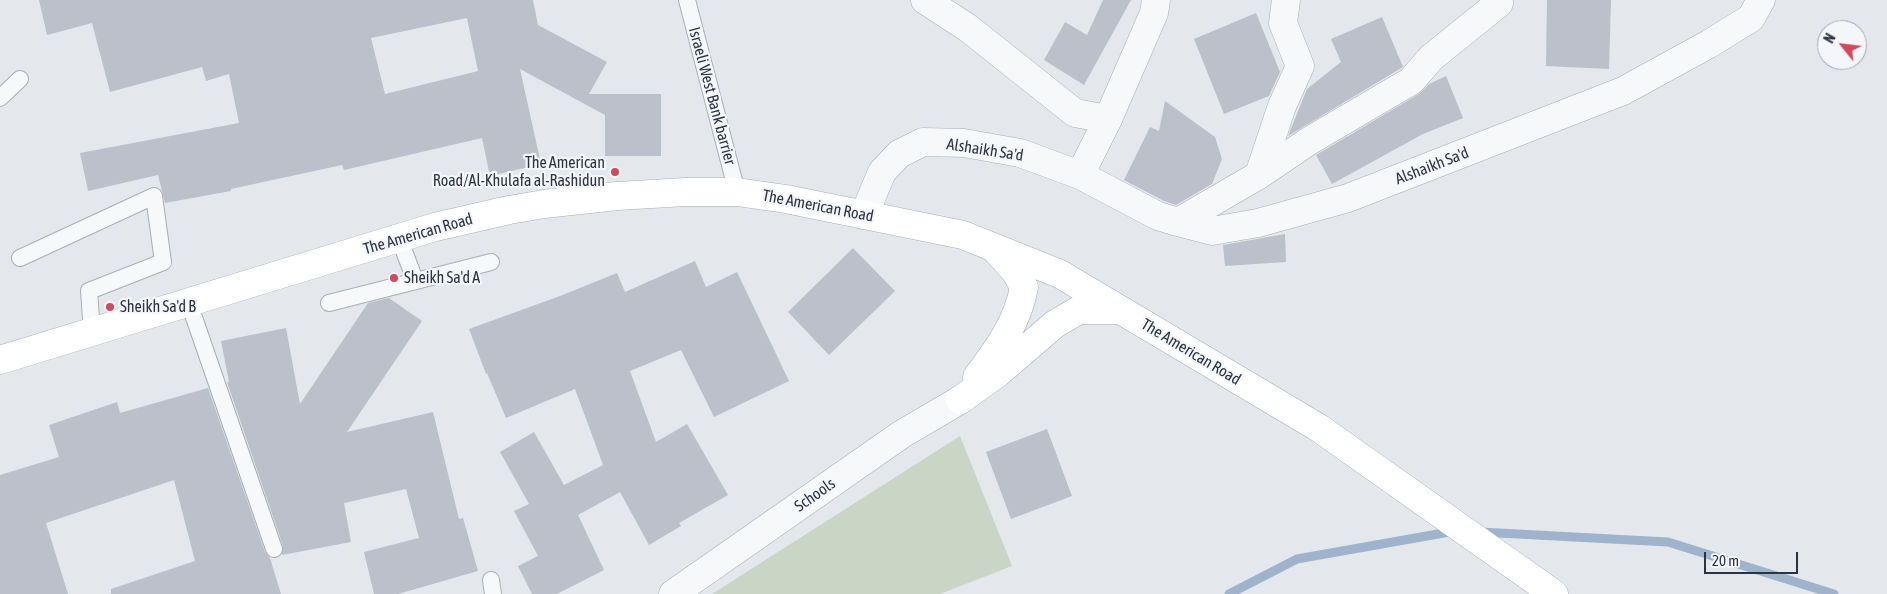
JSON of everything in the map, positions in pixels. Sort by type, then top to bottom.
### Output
[{"type":"main road","name":"The American Road","points":[[0,360],[434,227],[544,204],[667,193],[737,192],[786,199],[963,235],[1060,274],[1319,428],[1554,594]]},
{"type":"main road","points":[[960,400],[1007,335],[1022,302],[1024,287],[1015,271],[993,247]]},
{"type":"main road","points":[[1043,335],[1064,300],[1060,274]]},
{"type":"main road","points":[[960,400],[998,373],[1055,324],[1079,310],[1121,310]]},
{"type":"street","points":[[925,0],[968,28],[1075,113],[1108,120]]},
{"type":"street","points":[[1080,175],[1108,120],[1154,12],[1156,0]]},
{"type":"street","points":[[1259,175],[1282,106],[1300,66],[1283,23],[1286,0]]},
{"type":"street","name":"Alshaikh Sa'd","points":[[864,214],[882,172],[899,154],[923,142],[964,143],[1020,153],[1080,175],[1158,216],[1212,231],[1258,223],[1348,198],[1623,91],[1709,44],[1750,18],[1762,0]]},
{"type":"street","points":[[1178,222],[1259,175],[1309,141],[1411,81],[1431,58],[1499,3]]},
{"type":"street","name":"Schools","points":[[673,594],[902,434],[960,400]]},
{"type":"lane","name":"Israeli West Bank barrier","points":[[687,0],[737,192]]},
{"type":"lane","points":[[0,98],[20,79]]},
{"type":"lane","points":[[20,258],[154,196],[163,262],[89,291],[92,332]]},
{"type":"lane","points":[[399,238],[414,280]]},
{"type":"lane","points":[[329,303],[491,262]]},
{"type":"lane","points":[[189,303],[274,549]]},
{"type":"green space","points":[[960,436],[1012,566],[940,594],[712,594]]},
{"type":"building","points":[[39,0],[533,0],[538,25],[607,62],[589,94],[661,94],[661,156],[605,156],[605,115],[520,69],[541,164],[490,176],[482,138],[344,170],[342,165],[231,189],[231,191],[165,203],[158,175],[88,191],[80,153],[239,123],[229,74],[206,81],[202,67],[110,92],[92,23],[47,35]],"holes":[[[467,18],[478,71],[385,94],[371,38]]]},
{"type":"building","points":[[1103,0],[1131,0],[1084,85],[1044,60],[1065,22],[1087,35]]},
{"type":"building","points":[[1547,0],[1611,0],[1609,69],[1546,66]]},
{"type":"building","points":[[1256,13],[1280,72],[1269,96],[1224,114],[1194,39]]},
{"type":"building","points":[[1382,17],[1403,67],[1288,136],[1307,89],[1341,62],[1331,39]]},
{"type":"building","points":[[1446,76],[1463,118],[1423,134],[1332,184],[1316,155],[1419,94],[1429,84]]},
{"type":"building","points":[[1165,101],[1215,137],[1222,159],[1212,184],[1176,205],[1164,201],[1124,180],[1150,127],[1159,131]]},
{"type":"building","points":[[1285,234],[1286,262],[1225,266],[1223,245]]},
{"type":"building","points":[[853,248],[895,291],[829,355],[788,312]]},
{"type":"building","points":[[695,261],[706,287],[737,272],[789,381],[714,417],[681,350],[630,371],[656,442],[687,424],[728,495],[679,523],[681,526],[649,545],[620,492],[578,515],[604,570],[557,594],[532,594],[518,566],[538,556],[514,511],[529,504],[500,452],[534,432],[564,485],[603,465],[575,389],[506,418],[486,374],[469,329],[617,273],[625,292]]},
{"type":"building","points":[[389,298],[422,321],[347,432],[433,412],[459,519],[463,518],[478,571],[398,594],[374,594],[364,552],[419,538],[406,489],[344,503],[351,542],[282,555],[283,546],[227,382],[229,382],[221,341],[286,328],[300,404],[368,303]]},
{"type":"building","points":[[208,388],[265,552],[270,558],[281,594],[111,594],[111,589],[195,561],[174,480],[46,523],[68,594],[0,594],[0,475],[59,457],[49,425],[117,402],[120,413]]},
{"type":"building","points":[[1047,429],[1072,496],[1011,519],[986,452]]},
{"type":"waterway","points":[[1229,594],[1297,559],[1455,531]]},
{"type":"waterway","points":[[1480,532],[1668,542],[1834,594]]},
{"type":"place","name":"The American Road/Al-Khulafa al-Rashidun","points":[[615,172]]},
{"type":"place","name":"Sheikh Sa'd A","points":[[394,278]]},
{"type":"place","name":"Sheikh Sa'd B","points":[[110,307]]}]
